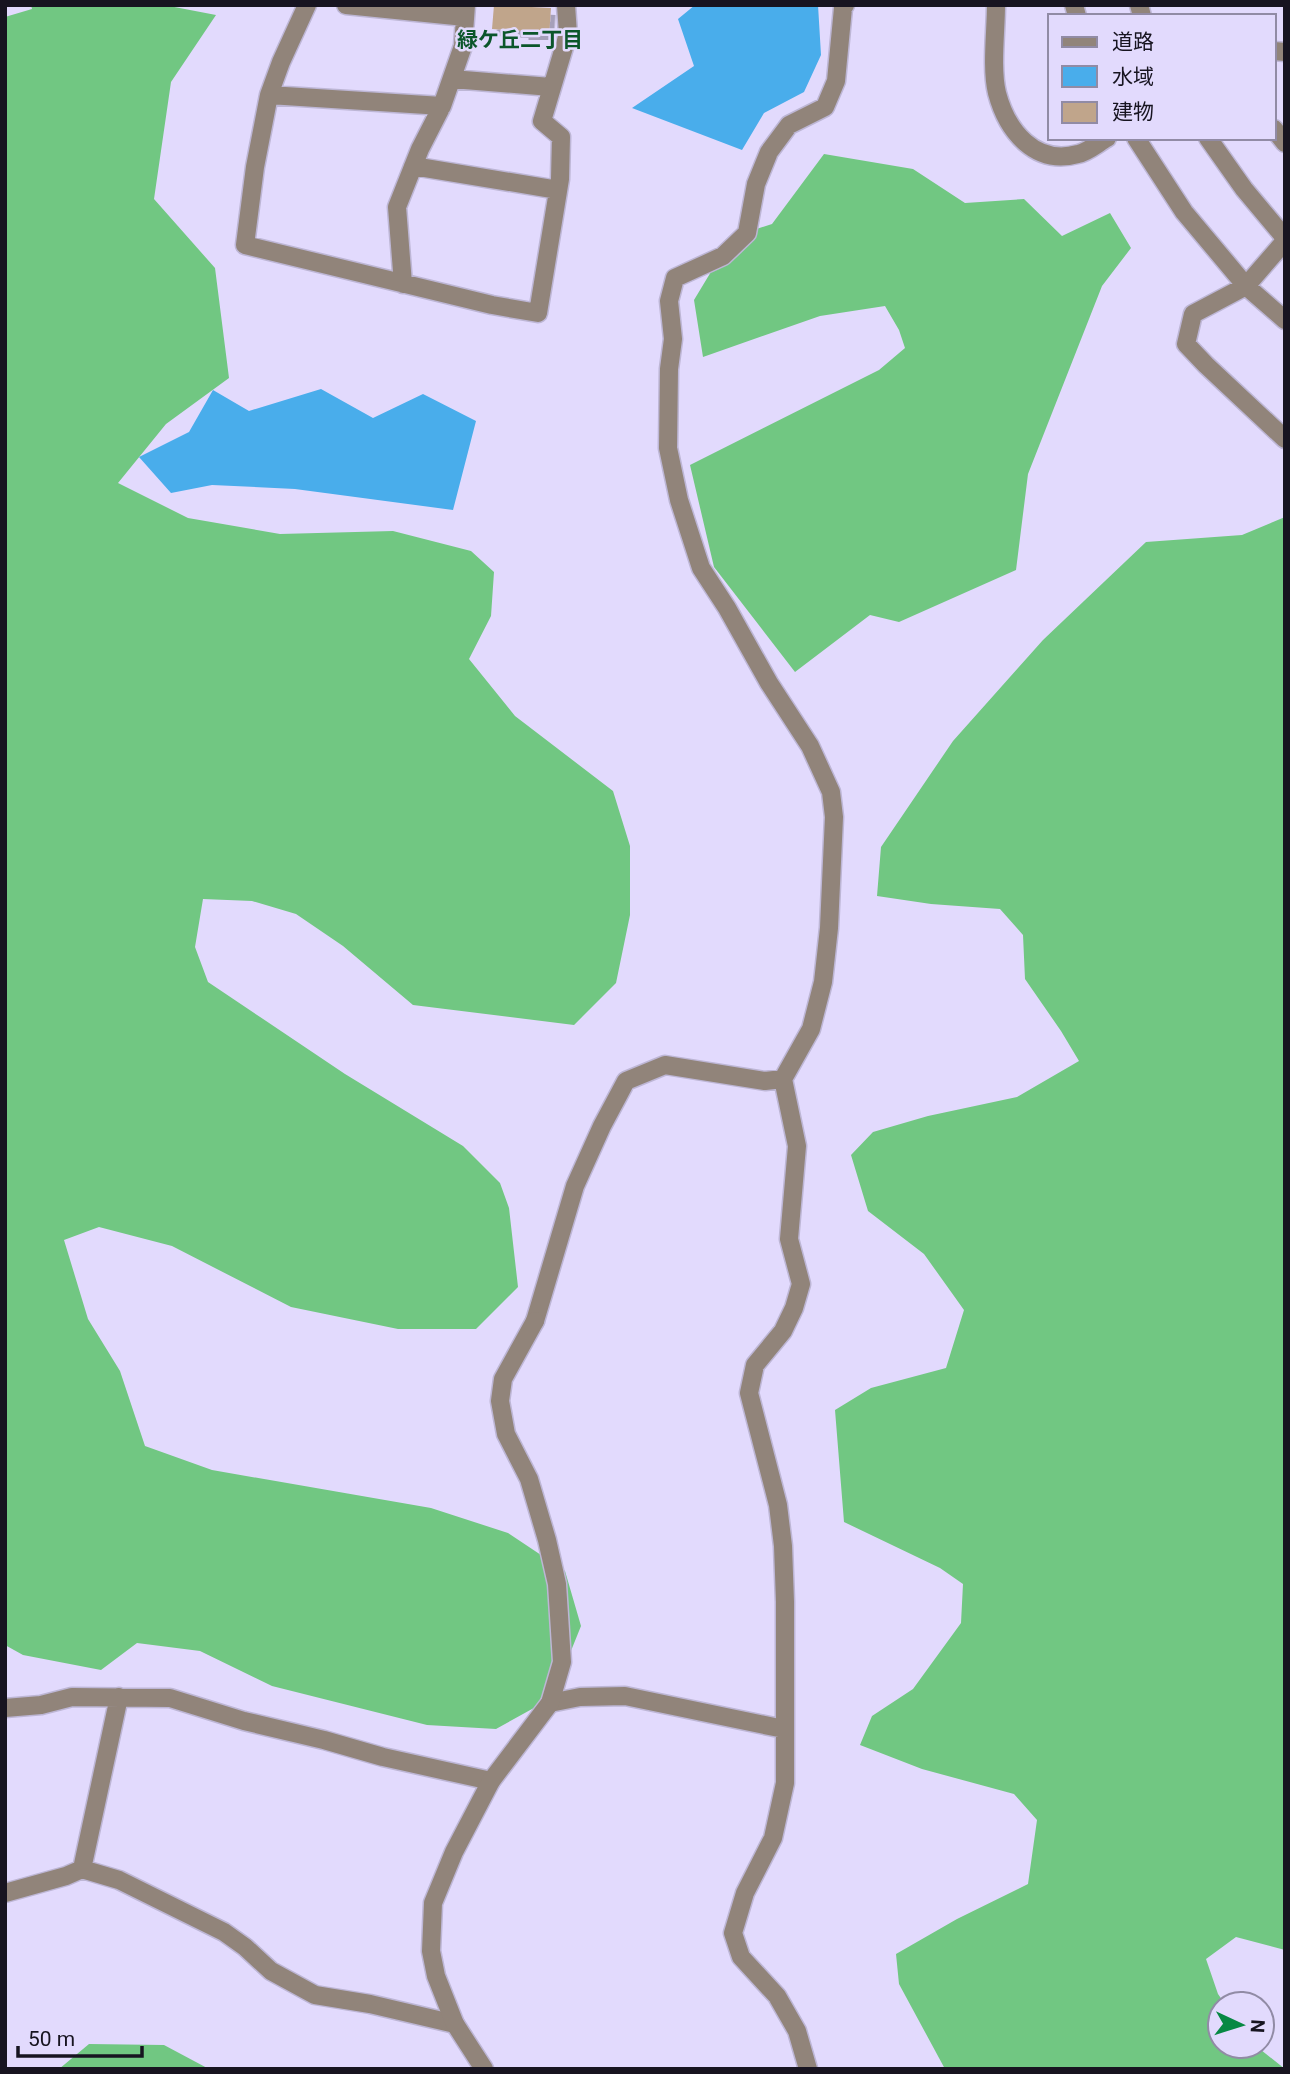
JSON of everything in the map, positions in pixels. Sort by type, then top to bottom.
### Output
[{"type":"street","points":[[307,5],[270,95],[255,167],[245,245],[492,305],[538,313],[558,190],[561,137],[542,121],[568,33],[566,5]]},
{"type":"street","points":[[346,5],[465,11],[463,46],[443,106],[413,166],[397,207],[403,284]]},
{"type":"street","points":[[808,2069],[797,2031],[777,1996],[741,1957],[733,1933],[745,1894],[773,1838],[785,1783],[783,1546],[778,1505],[749,1393],[754,1365],[783,1331],[801,1284],[789,1239],[797,1146],[783,1079],[811,1028],[822,982],[834,817],[831,792],[810,747],[769,684],[727,608],[701,568],[679,500],[668,448],[669,369],[673,339],[669,302],[675,278],[723,256],[747,233],[756,184],[769,152],[789,125],[825,107],[836,81],[845,5]]},
{"type":"street","points":[[996,5],[998,94],[1016,135],[1032,150],[1063,156],[1080,154],[1104,140]]},
{"type":"street","points":[[452,79],[551,87]]},
{"type":"street","points":[[270,95],[443,106]]},
{"type":"street","points":[[1137,140],[1184,212],[1246,286],[1285,320]]},
{"type":"street","points":[[1209,140],[1244,189],[1285,239],[1246,286],[1193,314],[1186,344],[1285,439]]},
{"type":"street","points":[[413,166],[558,190]]},
{"type":"street","points":[[484,2069],[455,2024],[436,1976],[431,1951],[433,1903],[454,1852],[491,1781],[550,1703],[557,1687],[562,1662],[556,1584],[529,1479],[506,1434],[500,1401],[503,1379],[535,1321],[575,1186],[626,1081],[665,1065],[765,1081],[783,1079]]},
{"type":"street","points":[[550,1703],[580,1697],[625,1696],[784,1729]]},
{"type":"street","points":[[5,1708],[41,1705],[72,1697],[170,1698],[244,1721],[383,1757],[491,1781]]},
{"type":"street","points":[[82,1869],[120,1697]]},
{"type":"street","points":[[5,1893],[82,1869],[119,1880],[224,1932],[271,1971],[315,1995],[370,2004],[455,2024]]},
{"type":"green space","points":[[31,5],[164,5],[216,15],[171,82],[154,199],[215,268],[229,378],[166,424],[118,483],[188,518],[280,534],[393,531],[471,551],[494,572],[491,616],[469,659],[515,716],[613,791],[630,846],[630,915],[616,983],[574,1025],[413,1005],[343,946],[296,914],[252,901],[203,899],[195,947],[208,982],[345,1074],[463,1146],[500,1183],[509,1208],[518,1287],[476,1329],[398,1329],[291,1307],[172,1246],[99,1227],[64,1240],[88,1319],[120,1371],[145,1446],[212,1470],[431,1508],[508,1533],[565,1571],[581,1626],[552,1698],[496,1729],[427,1725],[272,1686],[200,1651],[137,1643],[101,1670],[23,1655],[5,1645],[5,17],[32,9]]},
{"type":"green space","points":[[824,154],[913,169],[965,203],[1024,199],[1062,236],[1110,213],[1131,248],[1102,286],[1028,474],[1016,570],[899,622],[870,615],[795,672],[714,567],[690,465],[879,370],[905,348],[899,330],[885,306],[820,316],[703,357],[694,300],[732,237],[772,224]]},
{"type":"green space","points":[[1285,517],[1285,1950],[1236,1937],[1206,1959],[1217,1990],[1206,1990],[1206,2060],[1274,2060],[1285,2069],[945,2069],[899,1984],[896,1954],[957,1919],[1028,1884],[1037,1820],[1014,1794],[922,1769],[860,1745],[872,1716],[913,1689],[961,1623],[963,1584],[940,1568],[844,1522],[835,1410],[871,1388],[946,1368],[964,1310],[924,1254],[868,1211],[851,1155],[873,1132],[928,1116],[1017,1097],[1079,1061],[1025,979],[1023,935],[1000,909],[931,904],[877,896],[881,847],[953,741],[1043,640],[1146,542],[1242,535]]},
{"type":"green space","points":[[89,2044],[164,2045],[209,2069],[59,2069]]},
{"type":"water","points":[[695,5],[818,5],[821,55],[804,92],[764,113],[742,150],[632,108],[694,66],[678,19]]},
{"type":"water","points":[[321,389],[373,418],[423,394],[476,421],[453,510],[295,489],[212,485],[171,493],[139,457],[189,432],[213,390],[249,411]]},
{"type":"building","points":[[494,5],[551,8],[549,36],[492,29]]},
{"type":"district","name":"緑ケ丘二丁目","points":[[520,40]]}]
